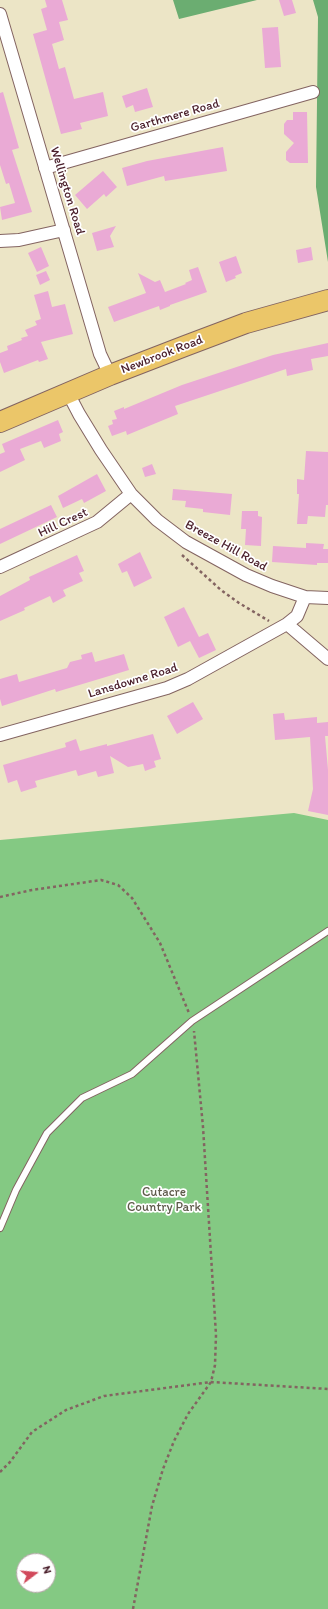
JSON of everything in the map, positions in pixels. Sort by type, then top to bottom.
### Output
[{"type":"highway","name":"Newbrook Road","points":[[0,422],[110,375],[246,324],[328,300]]},
{"type":"street","name":"Wellington Road","points":[[0,14],[100,354],[110,375]]},
{"type":"street","name":"Garthmere Road","points":[[45,168],[313,92]]},
{"type":"street","points":[[0,241],[19,240],[64,230]]},
{"type":"street","name":"Breeze Hill Road","points":[[68,393],[101,450],[131,494],[157,520],[186,542],[246,575],[304,597],[328,598]]},
{"type":"street","name":"Hill Crest","points":[[0,567],[97,522],[131,494]]},
{"type":"street","points":[[304,597],[296,616],[284,626],[328,659]]},
{"type":"street","name":"Lansdowne Road","points":[[0,735],[167,688],[188,679],[284,626]]},
{"type":"lane","points":[[0,1228],[16,1190],[47,1133],[82,1098],[132,1074],[192,1021],[328,931]]},
{"type":"path","points":[[181,554],[220,590],[239,603],[284,626]]},
{"type":"path","points":[[0,897],[32,890],[101,880],[118,885],[132,898],[160,943],[192,1021],[196,1042],[216,1335],[215,1365],[210,1382],[188,1414],[174,1441],[163,1469],[152,1506],[133,1609]]},
{"type":"path","points":[[0,1472],[10,1462],[32,1432],[66,1410],[104,1396],[210,1382],[328,1389]]},
{"type":"green space","points":[[173,0],[257,0],[179,19]]},
{"type":"green space","points":[[313,0],[328,0],[328,262],[316,187],[318,17]]},
{"type":"green space","name":"Cutacre Country Park","points":[[294,813],[328,820],[328,1609],[0,1609],[0,840]]},
{"type":"building","points":[[45,0],[62,0],[68,20],[59,22],[64,40],[52,44],[59,69],[65,67],[74,99],[103,92],[108,116],[80,123],[82,129],[61,134],[33,34],[47,30],[41,9],[47,7]]},
{"type":"building","points":[[279,0],[292,0],[296,13],[284,16]]},
{"type":"building","points":[[278,27],[281,67],[265,68],[262,28]]},
{"type":"building","points":[[147,88],[153,107],[135,112],[133,105],[126,108],[122,96]]},
{"type":"building","points":[[3,92],[19,148],[12,150],[32,212],[2,220],[0,207],[15,203],[9,183],[6,184],[0,165],[0,93]]},
{"type":"building","points":[[293,112],[307,112],[308,163],[290,163],[286,160],[286,152],[294,143],[284,134],[284,124],[287,120],[293,120]]},
{"type":"building","points":[[223,147],[227,171],[165,181],[164,176],[127,186],[122,168],[147,161]]},
{"type":"building","points":[[103,171],[117,187],[106,197],[104,194],[87,209],[75,195]]},
{"type":"building","points":[[116,226],[110,236],[114,247],[97,251],[92,233]]},
{"type":"building","points":[[41,247],[49,266],[37,272],[28,253]]},
{"type":"building","points":[[311,247],[313,260],[298,263],[296,250]]},
{"type":"building","points":[[236,256],[242,273],[235,276],[236,278],[226,282],[219,262]]},
{"type":"building","points":[[198,267],[207,292],[160,310],[159,306],[114,322],[108,307],[146,293],[138,273],[155,282],[160,280],[165,292],[186,284],[185,283],[192,280],[189,270]]},
{"type":"building","points":[[46,271],[50,280],[40,285],[36,275]]},
{"type":"building","points":[[48,291],[52,307],[65,304],[73,334],[41,342],[48,359],[39,362],[38,360],[4,373],[0,362],[0,353],[8,350],[7,346],[22,340],[21,338],[28,336],[25,330],[37,325],[35,321],[41,319],[34,295]]},
{"type":"building","points":[[328,343],[328,356],[311,359],[313,370],[287,376],[286,369],[175,406],[178,414],[127,435],[126,431],[112,436],[108,426],[113,424],[112,420],[117,419],[114,411],[124,407],[124,409],[182,385],[273,355]]},
{"type":"building","points":[[58,420],[63,432],[59,434],[61,441],[44,448],[41,441],[20,449],[25,460],[0,472],[0,454],[5,452],[2,444]]},
{"type":"building","points":[[306,451],[328,452],[328,505],[326,505],[325,517],[308,516],[307,524],[297,524],[299,494],[297,494],[297,479],[304,480]]},
{"type":"building","points":[[152,464],[156,474],[145,477],[142,468]]},
{"type":"building","points":[[97,474],[106,491],[84,503],[82,499],[63,508],[58,496]]},
{"type":"building","points":[[173,489],[232,494],[230,515],[203,512],[203,509],[185,507],[186,501],[172,500]]},
{"type":"building","points":[[51,505],[57,517],[0,544],[0,529]]},
{"type":"building","points":[[242,511],[258,511],[258,516],[262,517],[261,546],[245,545],[246,529],[241,529]]},
{"type":"building","points":[[306,543],[324,544],[323,549],[328,549],[328,563],[317,563],[317,565],[272,562],[273,546],[306,548]]},
{"type":"building","points":[[140,552],[152,578],[134,587],[127,571],[122,573],[118,564]]},
{"type":"building","points":[[77,555],[84,571],[79,573],[83,581],[63,590],[66,596],[53,603],[50,596],[24,608],[25,610],[0,621],[0,596],[30,580],[29,577]]},
{"type":"building","points":[[184,607],[199,637],[208,633],[216,650],[199,658],[190,641],[178,647],[164,617]]},
{"type":"building","points":[[92,652],[95,662],[124,654],[129,670],[56,692],[55,689],[2,706],[0,699],[0,679],[17,674],[19,682],[67,668],[70,662],[82,659],[81,655]]},
{"type":"building","points":[[193,702],[203,719],[177,734],[167,716]]},
{"type":"building","points":[[284,713],[285,720],[317,717],[317,723],[328,722],[328,736],[325,736],[328,770],[328,815],[308,811],[313,789],[310,737],[275,740],[273,714]]},
{"type":"building","points":[[153,734],[161,759],[154,761],[156,767],[145,771],[143,764],[128,767],[110,756],[114,773],[98,777],[96,771],[78,776],[76,770],[35,781],[37,787],[21,792],[17,780],[8,783],[3,765],[66,747],[65,743],[76,739],[80,751],[107,744],[107,746]]}]
